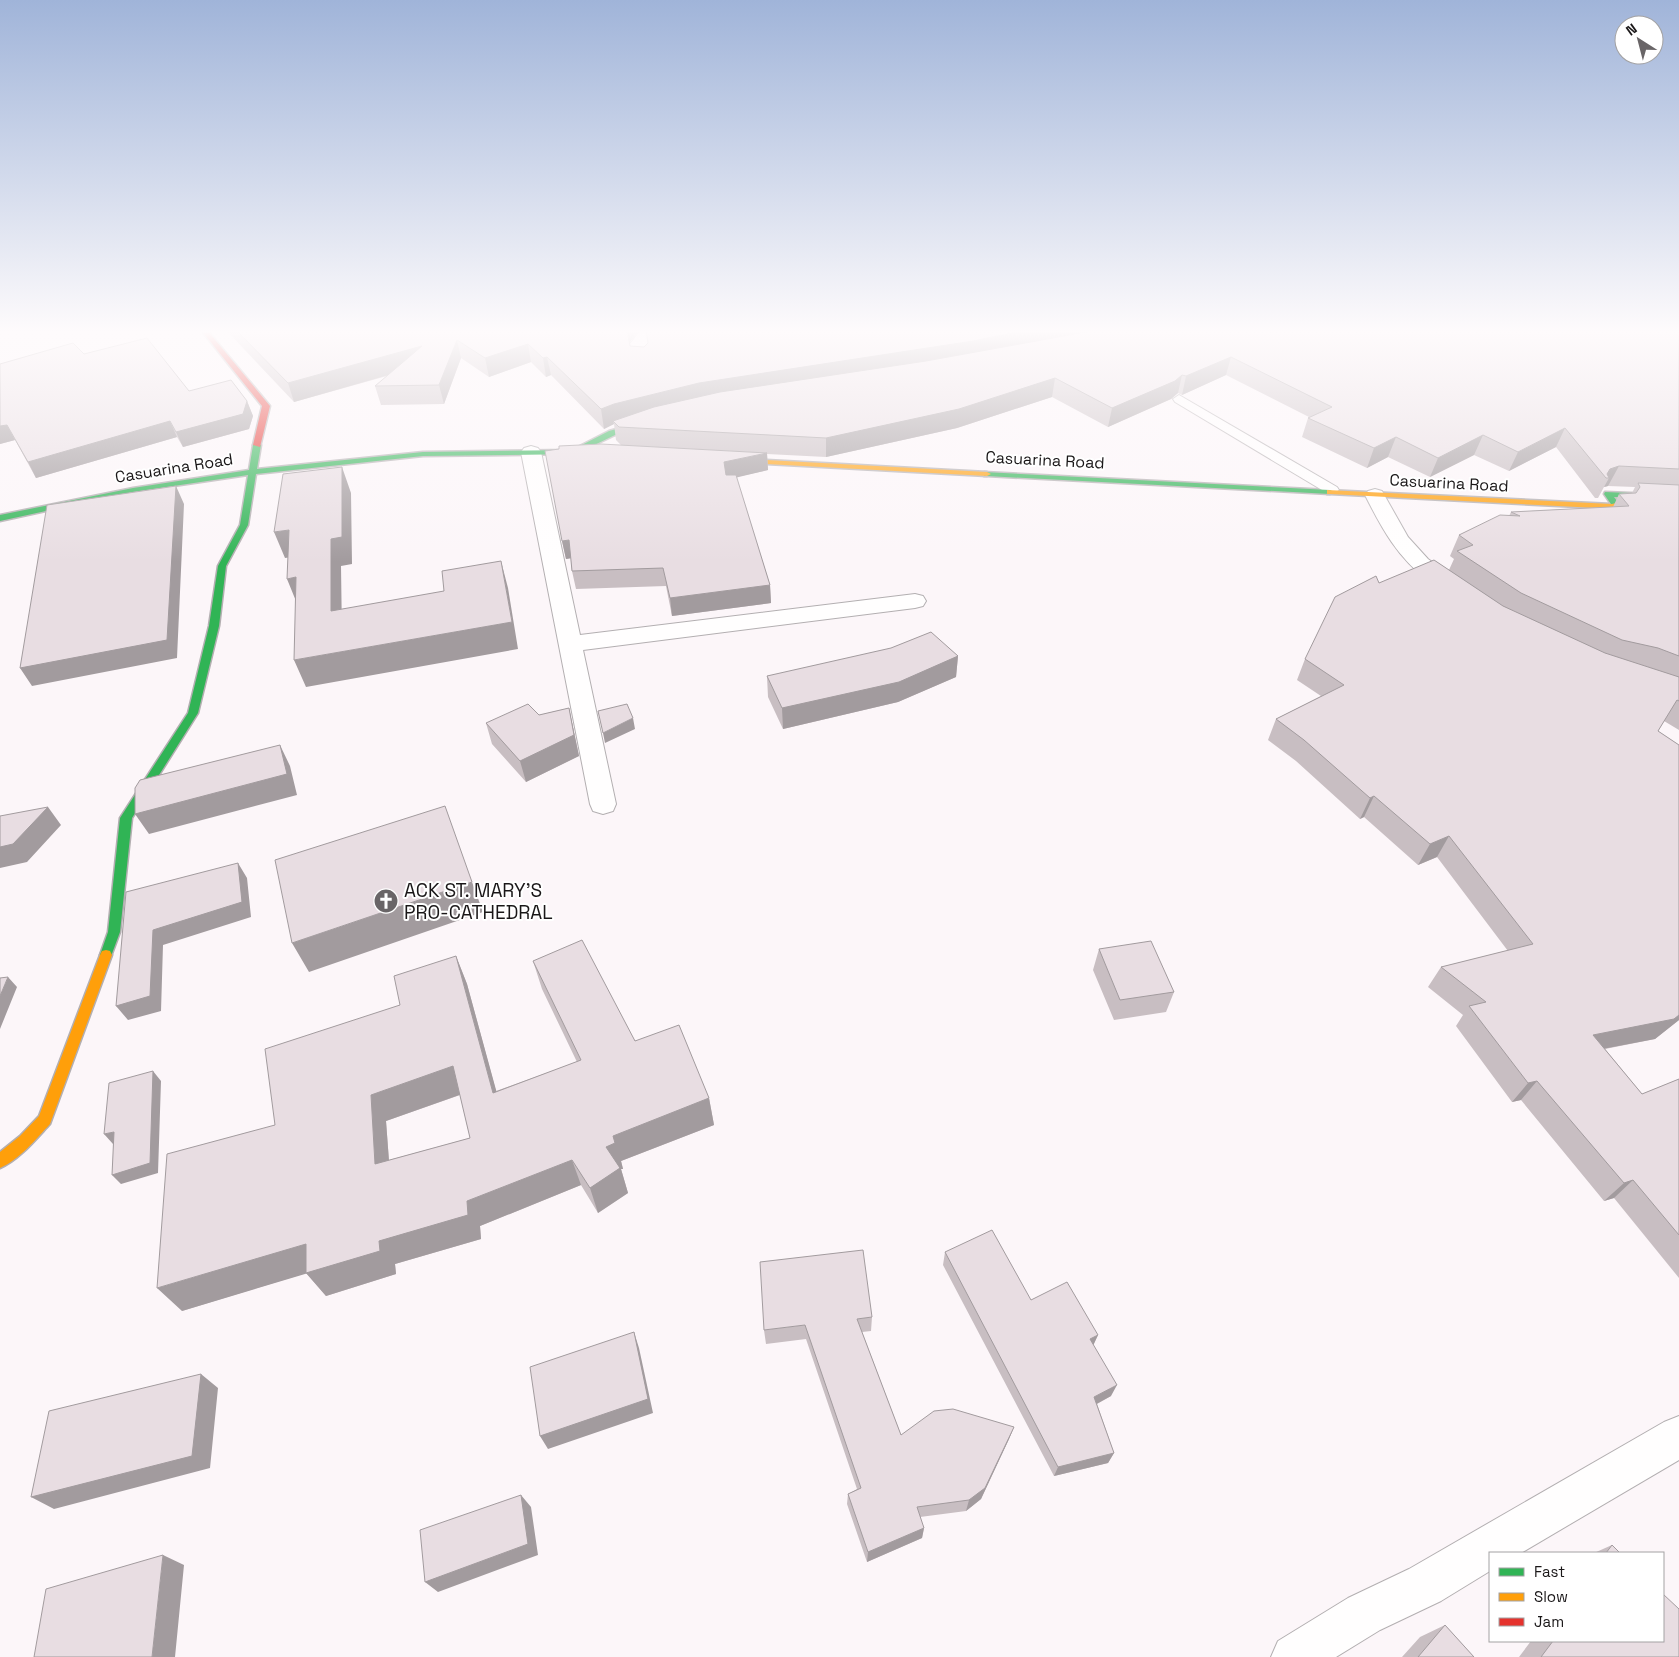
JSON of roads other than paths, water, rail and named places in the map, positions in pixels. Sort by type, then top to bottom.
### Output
[{"type":"street","points":[[0,1161],[25,1141],[45,1120],[114,932],[126,818],[193,713],[214,626],[222,566],[244,526],[251,472],[266,407]]},
{"type":"street","points":[[574,452],[595,438],[623,428],[666,418]]},
{"type":"street","points":[[531,452],[603,804]]},
{"type":"street","name":"Casuarina Road","points":[[0,518],[133,490],[251,472],[423,454],[604,453]]},
{"type":"street","name":"Casuarina Road","points":[[723,459],[1332,490],[1375,495],[1617,507],[1608,494],[1679,497]]},
{"type":"street","points":[[1375,495],[1399,540],[1420,564],[1472,602]]},
{"type":"street","points":[[570,644],[915,601]]},
{"type":"street","points":[[1294,1657],[1364,1614],[1425,1585],[1679,1438]]},
{"type":"lane","points":[[1193,407],[1332,490]]},
{"type":"place","name":"ACK ST. MARY'S PRO-CATHEDRAL","points":[[386,901]]}]
